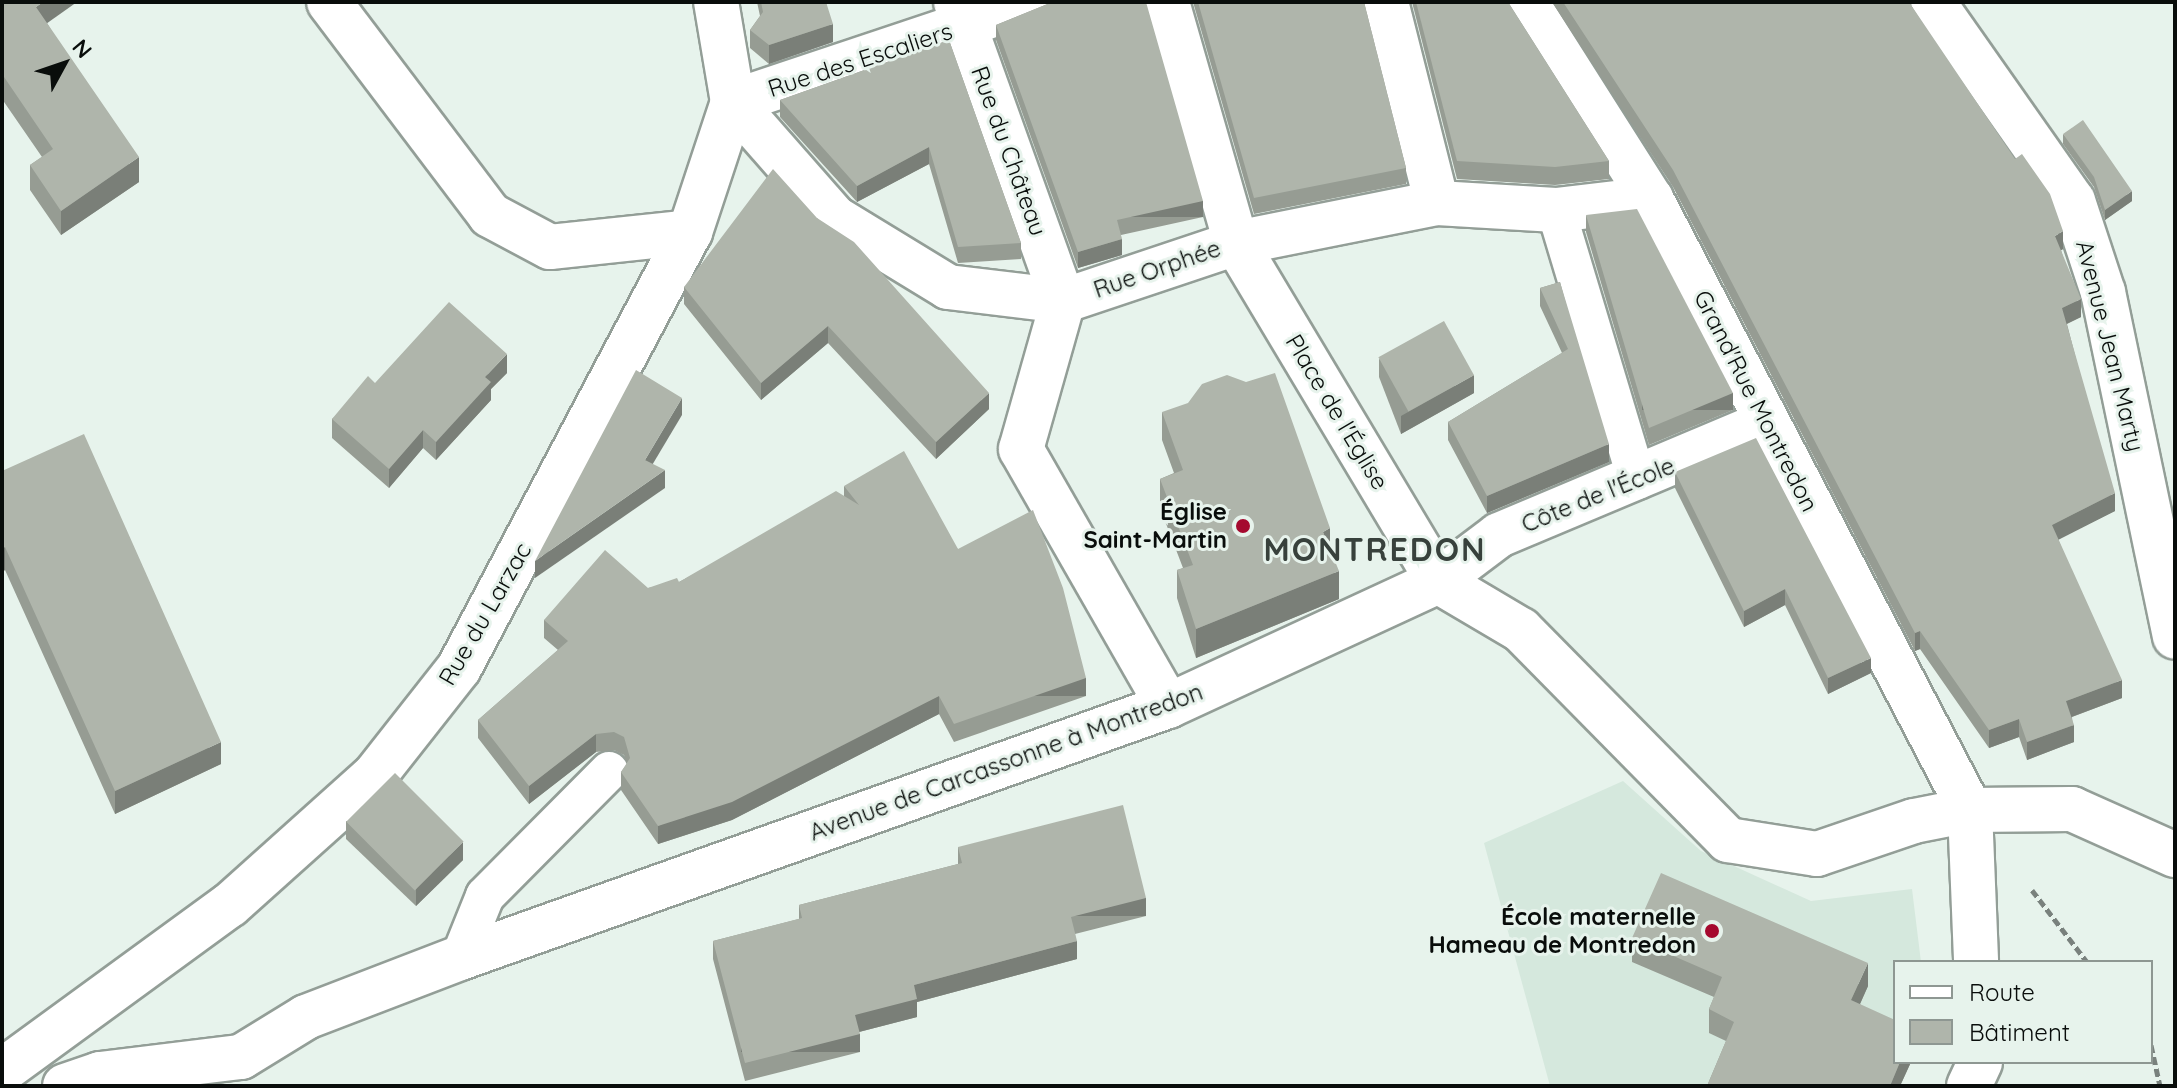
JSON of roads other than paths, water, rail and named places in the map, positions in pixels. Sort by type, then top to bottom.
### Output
[{"type":"street","points":[[329,2],[490,215],[550,247],[690,232]]},
{"type":"street","name":"Rue du Larzac","points":[[2,1071],[230,905],[374,776],[459,668],[690,232],[733,102],[716,2]]},
{"type":"street","name":"Rue des Escaliers","points":[[733,102],[960,14],[1032,2]]},
{"type":"street","name":"Place de l'Église","points":[[1167,2],[1236,243],[1438,581]]},
{"type":"street","points":[[1386,2],[1437,203]]},
{"type":"street","name":"Grand'Rue Montredon","points":[[1526,2],[1651,199],[1970,810]]},
{"type":"street","name":"Avenue Jean Marty","points":[[1933,2],[2073,201],[2103,292],[2175,637]]},
{"type":"street","name":"Rue du Château","points":[[960,14],[1063,301]]},
{"type":"street","name":"Rue Orphée","points":[[733,102],[835,218],[948,287],[1063,301],[1236,243],[1437,203],[1556,210],[1651,199]]},
{"type":"street","points":[[1063,301],[1021,449],[1168,706]]},
{"type":"street","name":"Côte de l'École","points":[[1438,581],[1499,535],[1637,480],[1766,423]]},
{"type":"street","points":[[1438,581],[1521,630],[1728,840],[1817,854],[1914,821],[1970,810],[2072,809],[2175,855]]},
{"type":"street","name":"Avenue de Carcassonne à Montredon","points":[[197,1086],[246,1072],[306,1017],[460,958],[1168,706],[1438,581]]},
{"type":"street","points":[[1970,810],[1976,960]]},
{"type":"street","points":[[1969,1086],[1979,1064]]},
{"type":"street","points":[[65,1086],[100,1074],[246,1072]]},
{"type":"lane","points":[[1556,210],[1637,480]]},
{"type":"lane","points":[[460,958],[485,896],[609,771]]},
{"type":"place","name":"Église Saint-Martin","points":[[1243,526]]},
{"type":"place","name":"École maternelle Hameau de Montredon","points":[[1712,931]]},
{"type":"district","name":"MONTREDON","points":[[1375,549]]}]
